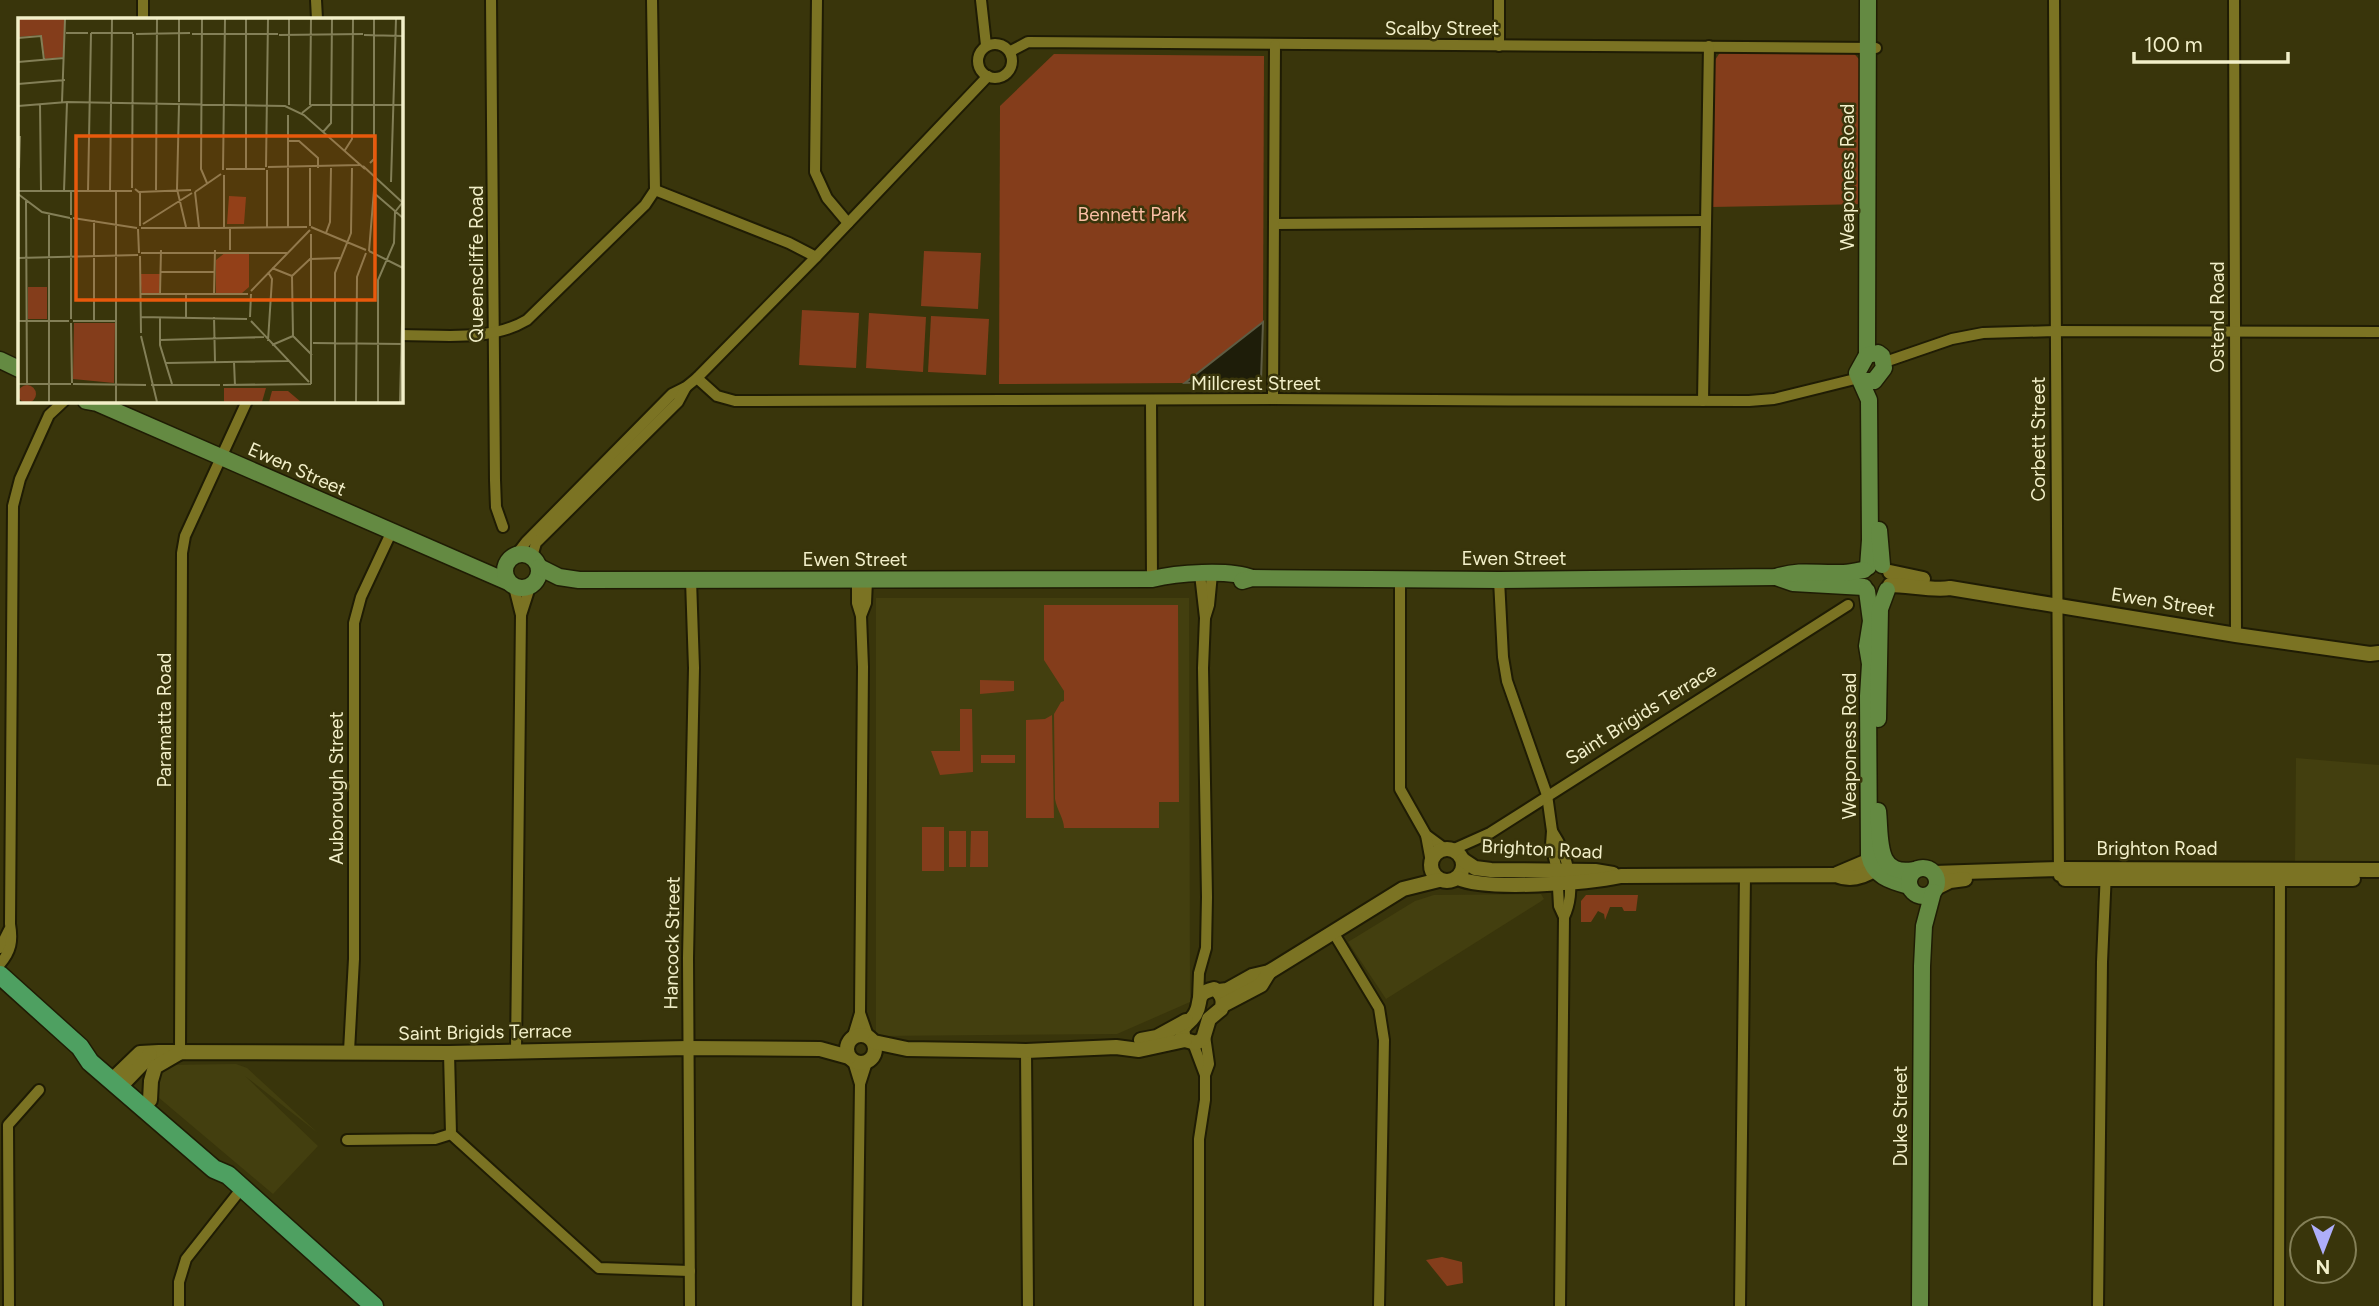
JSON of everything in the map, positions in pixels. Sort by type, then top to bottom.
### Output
[{"type":"main road","name":"Weaponess Road","points":[[1868,0],[1872,48]]},
{"type":"main road","name":"Weaponess Road","points":[[1876,0],[1872,48],[1869,368],[1879,539],[1867,646],[1870,664],[1868,696],[1876,863]]},
{"type":"main road","points":[[0,360],[18,369]]},
{"type":"main road","name":"Ewen Street","points":[[92,402],[482,571],[579,580],[1152,579],[1168,575],[1206,579],[1241,574],[1252,578],[1499,580],[1776,577],[1791,572],[1826,572],[1876,578]]},
{"type":"main road","points":[[1876,863],[1904,872],[1926,867],[1935,884],[1925,896],[1882,877],[1876,863]]},
{"type":"main road","points":[[1912,890],[1909,878],[1914,870]]},
{"type":"main road","name":"Duke Street","points":[[1920,1306],[1924,926],[1935,884]]},
{"type":"main road","name":"Duke Street","points":[[1912,890],[1924,926]]},
{"type":"main road","points":[[0,975],[80,1047],[93,1051],[119,1080],[214,1169],[228,1175],[374,1306]]},
{"type":"main road","points":[[119,1080],[150,1100],[223,1161],[228,1175]]},
{"type":"street","points":[[143,0],[143,18]]},
{"type":"street","points":[[316,0],[317,18]]},
{"type":"street","name":"Queenscliffe Road","points":[[491,0],[496,507],[503,527]]},
{"type":"street","points":[[402,335],[493,334],[515,327],[527,320],[645,205],[654,190],[652,0]]},
{"type":"street","points":[[817,0],[815,172],[827,198],[848,223]]},
{"type":"street","points":[[981,0],[986,45],[978,56],[980,70],[991,78],[1005,76],[1013,65],[1011,51]]},
{"type":"street","points":[[1499,0],[1499,46]]},
{"type":"street","name":"Corbett Street","points":[[2054,0],[2059,874]]},
{"type":"street","name":"Ostend Road","points":[[2234,0],[2236,635]]},
{"type":"street","name":"Scalby Street","points":[[986,45],[1000,43],[1011,51],[1028,42],[1872,48]]},
{"type":"street","points":[[1273,400],[1275,45]]},
{"type":"street","points":[[1703,401],[1709,46]]},
{"type":"street","points":[[516,1051],[521,615],[526,542],[672,394],[697,377],[816,257],[988,76]]},
{"type":"street","points":[[654,190],[789,243],[816,257]]},
{"type":"street","points":[[1275,224],[1704,222]]},
{"type":"street","name":"Millcrest Street","points":[[697,377],[717,396],[735,401],[1703,401],[1774,399],[1823,386],[1967,335],[2055,331],[2379,332]]},
{"type":"street","points":[[1151,401],[1152,579]]},
{"type":"street","points":[[48,402],[49,415]]},
{"type":"street","points":[[0,964],[9,953],[12,938],[5,850],[13,506],[20,479],[49,415],[63,402]]},
{"type":"street","name":"Paramatta Road","points":[[180,1052],[182,553],[185,536],[247,402]]},
{"type":"street","name":"Auborough Street","points":[[349,1051],[354,958],[354,623],[361,597],[391,533]]},
{"type":"street","points":[[1401,578],[1400,789],[1426,835],[1434,875],[1439,880]]},
{"type":"street","name":"Ewen Street","points":[[1876,578],[1944,583],[1950,588],[2057,606],[2376,655]]},
{"type":"street","points":[[1199,1306],[1199,1139],[1205,1100],[1205,1075],[1209,1064],[1194,1040],[1182,1031],[1186,1021],[1195,1014],[1207,927],[1203,667],[1205,618],[1209,605],[1206,579]]},
{"type":"street","name":"Hancock Street","points":[[690,1306],[688,1048],[694,668],[691,580]]},
{"type":"street","points":[[857,1306],[861,1049],[862,616],[866,603],[862,580]]},
{"type":"street","points":[[1499,580],[1507,681],[1547,795],[1552,831],[1551,845],[1563,876],[1568,908],[1564,917],[1560,1306]]},
{"type":"street","name":"Saint Brigids Terrace","points":[[1448,849],[1490,833],[1848,605]]},
{"type":"street","points":[[1403,889],[1439,880],[1450,882],[1462,873],[1463,860],[1457,852],[1426,835]]},
{"type":"street","points":[[1198,999],[1206,991],[1218,995],[1261,985],[1269,972],[1403,889],[1431,863],[1433,856],[1448,849]]},
{"type":"street","name":"Brighton Road","points":[[1463,860],[1475,868],[1563,876]]},
{"type":"street","name":"Brighton Road","points":[[1458,878],[1478,882],[1595,871],[1621,876],[1836,875],[1855,878],[1864,876],[1876,863]]},
{"type":"street","name":"Brighton Road","points":[[1935,884],[2059,874],[2280,874],[2379,870]]},
{"type":"street","points":[[2098,1306],[2102,962],[2106,874]]},
{"type":"street","points":[[2279,1306],[2280,874]]},
{"type":"street","name":"Brighton Road","points":[[2280,874],[2379,879]]},
{"type":"street","points":[[1740,1306],[1745,875]]},
{"type":"street","points":[[0,948],[7,937],[10,924]]},
{"type":"street","points":[[1334,932],[1379,1008],[1384,1040],[1379,1306]]},
{"type":"street","points":[[1194,1040],[1209,1019],[1218,995],[1203,964]]},
{"type":"street","name":"Saint Brigids Terrace","points":[[1116,1047],[1131,1041],[1157,1037],[1186,1021]]},
{"type":"street","name":"Saint Brigids Terrace","points":[[119,1080],[140,1053],[449,1053],[688,1048],[1026,1051],[1116,1047],[1139,1050],[1194,1040]]},
{"type":"street","points":[[1026,1051],[1028,1306]]},
{"type":"street","points":[[150,1100],[155,1067],[180,1052]]},
{"type":"street","points":[[449,1053],[451,1134],[599,1268],[690,1271]]},
{"type":"street","points":[[9,1306],[8,1125],[39,1090]]},
{"type":"street","points":[[347,1140],[435,1139],[451,1134]]},
{"type":"street","points":[[178,1306],[179,1282],[186,1259],[242,1188]]},
{"type":"shaded area","points":[[1263,322],[1261,380],[1185,383]]},
{"type":"shaded area","points":[[876,598],[1189,598],[1190,1002],[1117,1034],[876,1036]]},
{"type":"shaded area","points":[[2296,758],[2379,765],[2379,865],[2295,865]]},
{"type":"shaded area","points":[[1541,894],[1544,899],[1540,902],[1386,999],[1348,942],[1415,901],[1434,895]]},
{"type":"shaded area","points":[[236,1064],[247,1068],[318,1133],[245,1076],[318,1146],[273,1194],[158,1097],[156,1089],[160,1070],[166,1065]]},
{"type":"green space","points":[[1851,50],[1864,65],[1865,204],[1711,207],[1709,69],[1721,51]]},
{"type":"green space","name":"Bennett Park","points":[[1054,54],[1264,56],[1263,322],[1185,383],[999,384],[1000,106]]},
{"type":"green space","points":[[924,251],[981,253],[978,309],[921,306]]},
{"type":"green space","points":[[802,310],[859,313],[856,368],[799,365]]},
{"type":"green space","points":[[869,313],[926,317],[923,372],[866,368]]},
{"type":"green space","points":[[931,316],[989,319],[986,375],[928,372]]},
{"type":"green space","points":[[1044,605],[1178,605],[1179,802],[1159,802],[1159,828],[1064,828],[1055,799],[1054,714],[1064,701],[1064,691],[1044,660]]},
{"type":"green space","points":[[980,680],[1014,681],[1014,691],[980,694]]},
{"type":"green space","points":[[960,709],[972,709],[973,772],[940,775],[931,751],[960,751]]},
{"type":"green space","points":[[1052,715],[1054,818],[1026,818],[1026,720],[1045,719]]},
{"type":"green space","points":[[981,755],[1015,755],[1015,763],[981,763]]},
{"type":"green space","points":[[922,827],[944,827],[944,871],[922,871]]},
{"type":"green space","points":[[949,831],[966,831],[966,867],[949,867]]},
{"type":"green space","points":[[971,831],[988,831],[988,867],[970,867]]},
{"type":"green space","points":[[1586,895],[1638,895],[1636,911],[1610,907],[1605,920],[1604,914],[1598,911],[1591,922],[1581,922],[1581,901]]},
{"type":"green space","points":[[1442,1257],[1462,1262],[1463,1283],[1447,1286],[1426,1260]]}]
